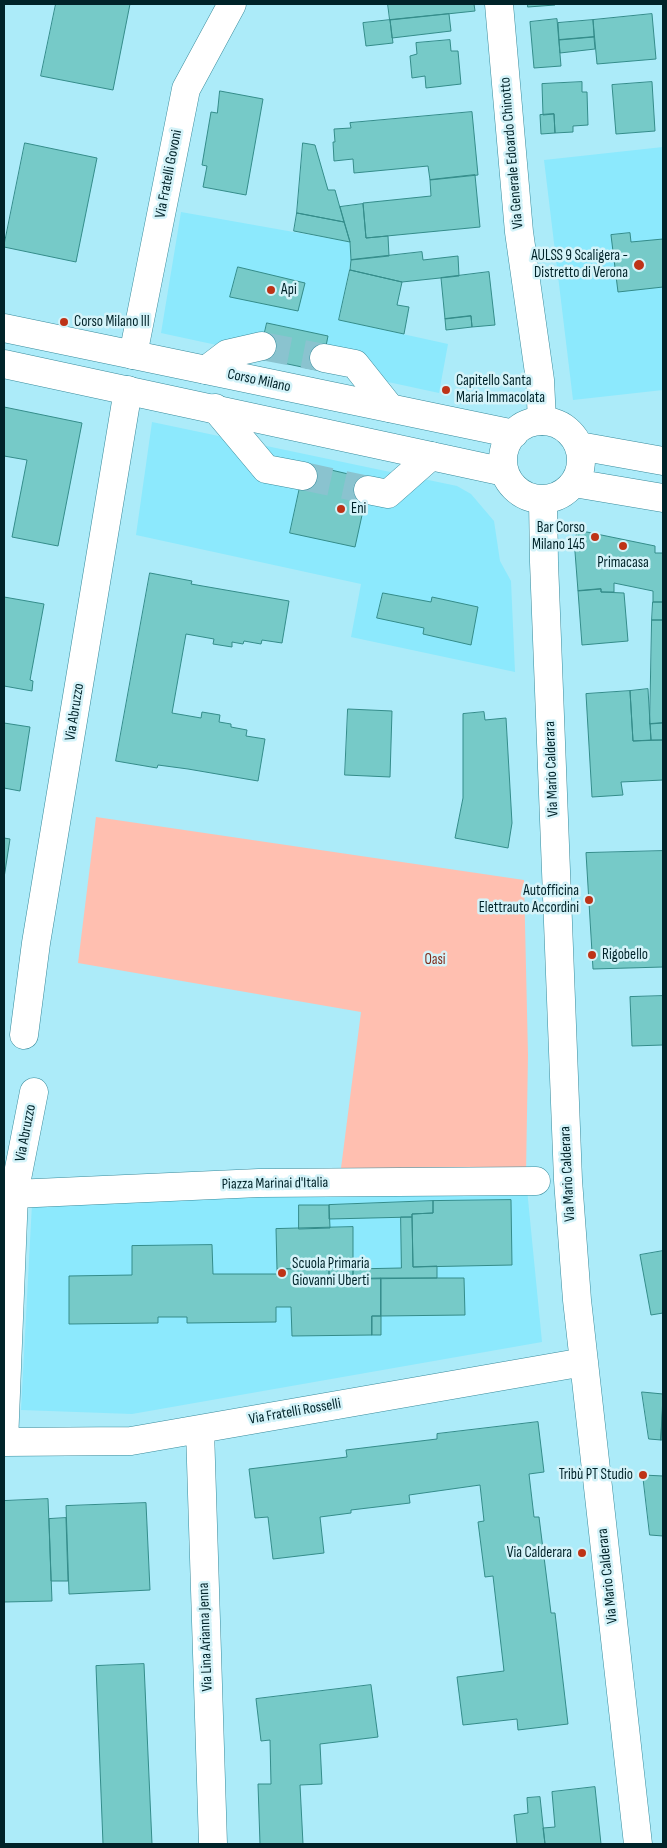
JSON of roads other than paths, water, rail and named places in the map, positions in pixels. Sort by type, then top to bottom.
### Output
[{"type":"street","name":"Via Fratelli Govoni","points":[[133,354],[186,89],[232,4]]},
{"type":"street","name":"Via Generale Edoardo Chinotto","points":[[499,4],[519,232],[540,380],[542,421]]},
{"type":"street","name":"Corso Milano","points":[[4,328],[514,434]]},
{"type":"street","points":[[206,370],[227,354],[262,346]]},
{"type":"street","points":[[324,358],[355,364],[390,408]]},
{"type":"street","points":[[4,364],[505,472]]},
{"type":"street","name":"Via Abruzzo","points":[[11,1033],[36,943],[128,390]]},
{"type":"street","points":[[215,408],[266,469],[302,476]]},
{"type":"street","points":[[542,421],[551,422],[568,431],[579,446],[582,459],[580,472],[574,484],[566,492],[555,498],[544,500],[531,498],[519,492],[505,472],[503,462],[504,451],[514,434],[531,423],[542,421]]},
{"type":"street","points":[[579,446],[663,461]]},
{"type":"street","points":[[368,490],[388,494],[432,456]]},
{"type":"street","points":[[574,484],[663,498]]},
{"type":"street","name":"Via Mario Calderara","points":[[544,500],[544,562],[568,1180],[577,1300],[638,1844]]},
{"type":"street","name":"Via Abruzzo","points":[[4,1442],[14,1194],[34,1092]]},
{"type":"street","name":"Piazza Marinai d'Italia","points":[[14,1194],[260,1183],[536,1181]]},
{"type":"street","name":"Via Fratelli Rosselli","points":[[4,1442],[130,1441],[584,1362]]},
{"type":"street","name":"Via Lina Arianna Jenna","points":[[200,1430],[213,1844]]},
{"type":"tunnel","points":[[262,346],[324,358]]},
{"type":"tunnel","points":[[303,476],[368,490]]},
{"type":"place","name":"AULSS 9 Scaligera - Distretto di Verona","points":[[639,265]]},
{"type":"place","name":"Api","points":[[271,290]]},
{"type":"place","name":"Corso Milano III","points":[[64,322]]},
{"type":"place","name":"Capitello Santa Maria Immacolata","points":[[446,390]]},
{"type":"place","name":"Eni","points":[[341,509]]},
{"type":"place","name":"Bar Corso Milano 145","points":[[595,537]]},
{"type":"place","name":"Primacasa","points":[[623,546]]},
{"type":"place","name":"Autofficina Elettrauto Accordini","points":[[589,900]]},
{"type":"place","name":"Rigobello","points":[[592,955]]},
{"type":"place","name":"Scuola Primaria Giovanni Uberti","points":[[282,1273]]},
{"type":"place","name":"Tribù PT Studio","points":[[643,1475]]},
{"type":"place","name":"Via Calderara","points":[[582,1553]]},
{"type":"park label","name":"Oasi","points":[[435,960]]}]
